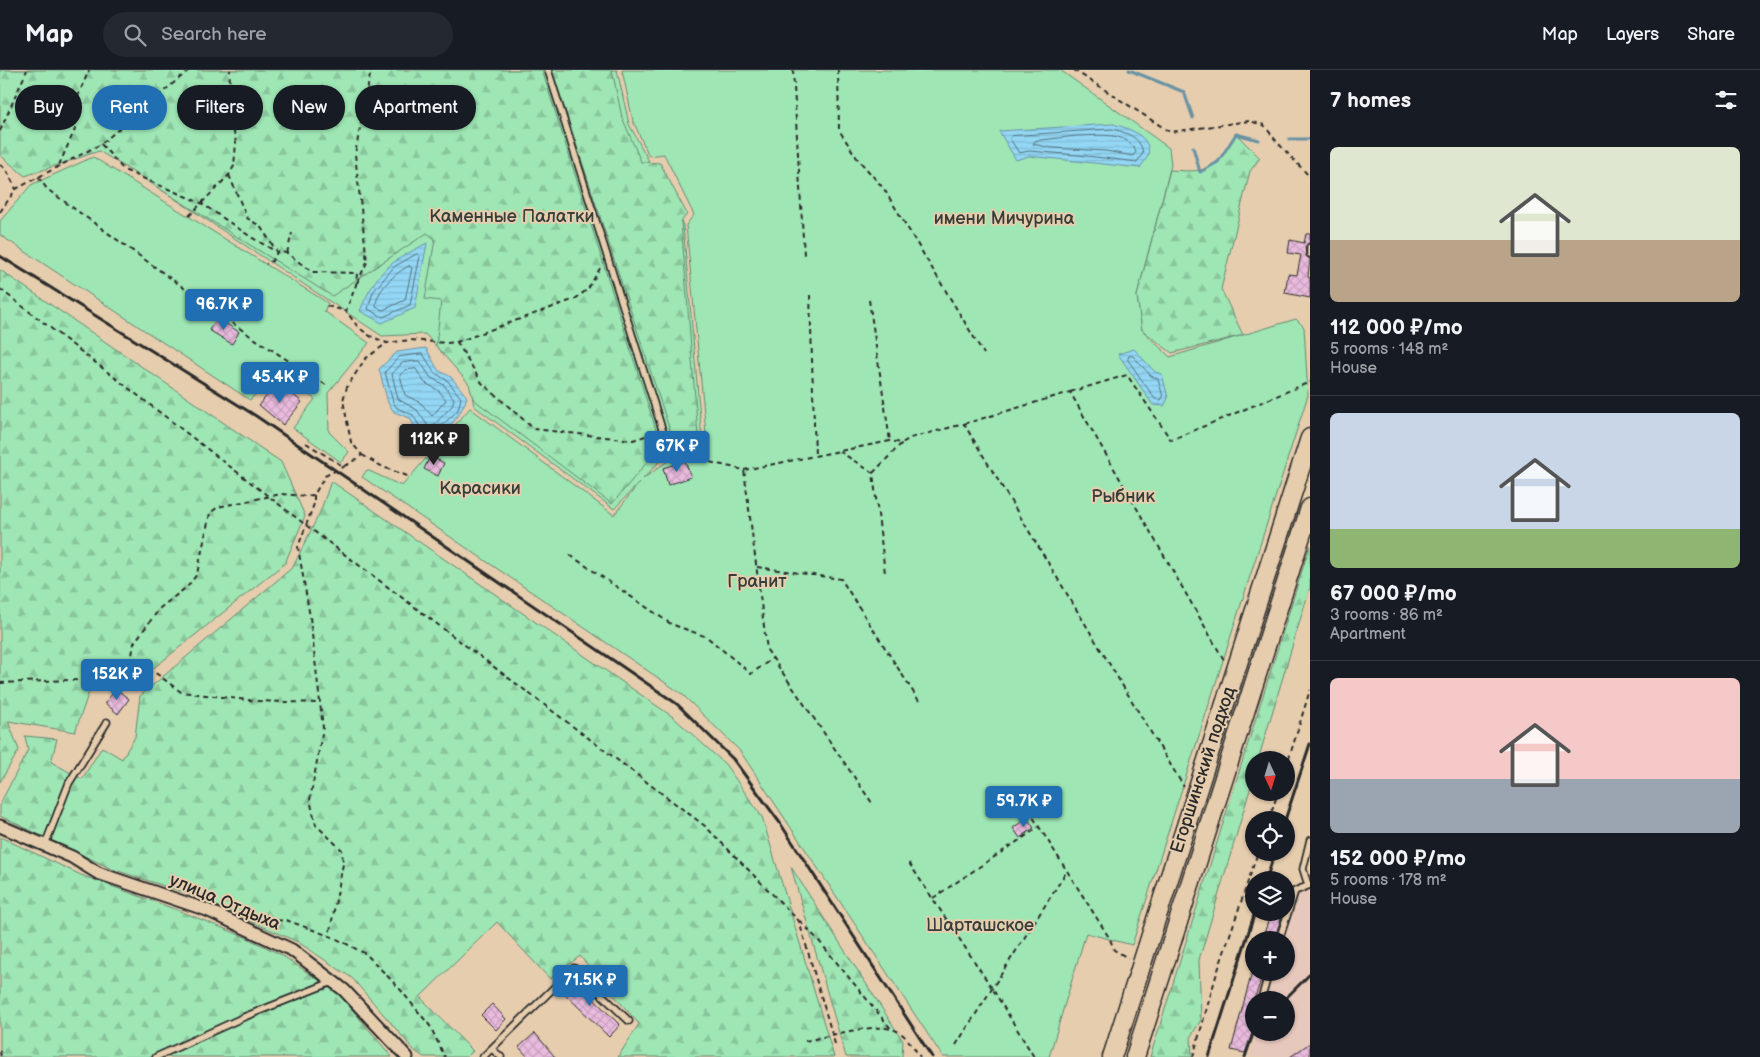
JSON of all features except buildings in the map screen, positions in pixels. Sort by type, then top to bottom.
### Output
[{"type":"main road","name":"Егоршинский подход","points":[[1112,1057],[1237,663],[1303,488],[1310,438]]},
{"type":"main road","name":"Егоршинский подход","points":[[1136,1057],[1310,508]]},
{"type":"street","name":"улица Отдыха","points":[[0,826],[45,845],[98,873],[182,900],[237,923],[292,950],[344,990],[406,1057]]},
{"type":"lane","points":[[548,70],[669,451]]},
{"type":"lane","points":[[1310,247],[1310,254]]},
{"type":"lane","points":[[45,845],[69,783],[107,722]]},
{"type":"lane","points":[[1282,931],[1295,891],[1309,885],[1304,869],[1310,840]]},
{"type":"lane","points":[[482,1057],[574,968],[629,1021]]},
{"type":"lane","points":[[156,1057],[244,1017],[332,982]]},
{"type":"lane","points":[[492,1049],[501,1057]]},
{"type":"path","points":[[0,131],[27,70]]},
{"type":"path","points":[[59,165],[76,127],[76,101],[89,70]]},
{"type":"path","points":[[0,212],[16,189],[101,144],[188,70]]},
{"type":"path","points":[[189,216],[229,175],[234,166],[236,143],[229,106],[230,70]]},
{"type":"path","points":[[346,311],[367,262],[355,154],[371,70]]},
{"type":"path","points":[[793,70],[804,255]]},
{"type":"path","points":[[838,70],[839,130],[857,158],[884,189],[984,354]]},
{"type":"path","points":[[1074,70],[1170,132],[1249,121],[1264,125],[1276,142],[1310,177]]},
{"type":"path","points":[[101,144],[124,170],[201,203],[251,237],[277,252],[287,253],[312,272],[357,274],[356,285]]},
{"type":"path","points":[[0,165],[6,169],[16,189]]},
{"type":"path","points":[[229,175],[247,218],[260,226],[277,252]]},
{"type":"path","points":[[38,177],[47,189],[160,272],[326,385]]},
{"type":"path","points":[[287,253],[292,233]]},
{"type":"path","points":[[266,264],[272,261],[277,252]]},
{"type":"path","points":[[410,476],[383,467],[362,455],[351,442],[343,400],[348,387],[365,359],[387,343],[411,340],[426,343],[457,342],[575,299],[588,289],[606,254]]},
{"type":"path","points":[[0,289],[307,526],[705,826],[819,941],[892,1030]]},
{"type":"path","points":[[810,295],[815,456]]},
{"type":"path","points":[[869,300],[890,441]]},
{"type":"path","points":[[327,306],[346,311],[358,327],[370,336],[387,343]]},
{"type":"path","points":[[457,342],[482,383],[534,429],[634,440],[663,431]]},
{"type":"path","points":[[873,473],[902,443],[910,438],[964,424],[1127,375],[1171,440],[1310,382]]},
{"type":"path","points":[[1070,392],[1224,660],[1237,663]]},
{"type":"path","points":[[964,424],[1183,787],[1196,790]]},
{"type":"path","points":[[669,451],[676,455],[744,470],[890,441],[902,443]]},
{"type":"path","points":[[306,443],[341,465],[347,465]]},
{"type":"path","points":[[839,451],[873,473],[886,573]]},
{"type":"path","points":[[329,936],[343,864],[342,850],[316,825],[310,800],[323,728],[310,617],[298,547],[314,504],[314,495],[324,476],[362,455]]},
{"type":"path","points":[[744,470],[767,650],[872,803]]},
{"type":"path","points":[[131,662],[134,643],[160,608],[188,586],[197,574],[210,513],[218,507],[281,494],[314,495]]},
{"type":"path","points":[[570,555],[670,624],[707,636],[751,674],[773,658]]},
{"type":"path","points":[[757,567],[841,579],[919,701]]},
{"type":"path","points":[[0,682],[98,681],[131,662]]},
{"type":"path","points":[[131,662],[157,674],[181,692],[256,701],[319,703]]},
{"type":"path","points":[[1291,751],[1310,690]]},
{"type":"path","points":[[1019,795],[1110,939],[1114,950],[1141,965]]},
{"type":"path","points":[[932,898],[1039,827]]},
{"type":"path","points":[[1193,1057],[1216,976],[1255,861]]},
{"type":"path","points":[[909,863],[992,988],[1034,1057]]},
{"type":"path","points":[[956,1045],[1067,871]]},
{"type":"path","points":[[237,923],[286,920],[329,936],[366,954],[399,988],[430,1026],[444,1057]]},
{"type":"path","points":[[799,921],[835,1044]]},
{"type":"path","points":[[805,1041],[868,1028],[892,1030],[911,1043],[920,1057]]},
{"type":"path","points":[[0,1051],[1,1057]]},
{"type":"shaded area","points":[[1310,889],[1310,1057],[1249,1057],[1253,1041],[1295,1041],[1295,991],[1246,991],[1249,981],[1295,981],[1295,931],[1265,931],[1268,921],[1295,921],[1295,892]]},
{"type":"shaded area","points":[[1245,994],[1245,1009],[1241,1007]]},
{"type":"green space","points":[[0,70],[617,70],[629,124],[683,225],[703,451],[670,450],[643,479],[676,455],[708,455],[686,225],[694,215],[664,154],[649,156],[633,121],[622,70],[1060,70],[1169,148],[1171,165],[1137,296],[1142,330],[1170,357],[1296,319],[1304,327],[1308,395],[1132,945],[1086,933],[1049,1057],[943,1057],[740,751],[682,694],[362,477],[367,470],[402,486],[470,408],[614,515],[639,483],[614,509],[474,406],[470,383],[425,334],[382,336],[71,130],[82,130],[82,85],[15,85],[15,93],[0,83]]},
{"type":"green space","name":"Каменные Палатки","points":[[0,70],[542,70],[662,449],[653,455],[612,504],[473,399],[469,384],[436,346],[441,301],[425,299],[435,239],[427,233],[332,296],[99,151],[25,176],[0,155]]},
{"type":"green space","points":[[552,70],[612,70],[622,117],[641,162],[660,163],[687,214],[681,222],[699,448],[675,446]]},
{"type":"green space","points":[[1236,134],[1260,158],[1250,171],[1221,289],[1243,335],[1172,353],[1142,330],[1137,296],[1170,170],[1195,171],[1210,167],[1222,155]]},
{"type":"green space","points":[[93,157],[328,303],[324,311],[369,343],[328,393],[329,432],[349,452],[341,462],[293,428],[315,399],[276,372],[250,400],[0,235],[0,221],[31,185]]},
{"type":"green space","points":[[0,270],[281,462],[305,516],[285,563],[135,683],[91,686],[75,732],[8,721],[19,750],[0,782]]},
{"type":"green space","points":[[331,481],[673,717],[725,764],[762,817],[834,1057],[618,1057],[639,1024],[580,956],[550,979],[497,922],[420,997],[473,1051],[467,1057],[424,1057],[415,1051],[352,978],[298,942],[189,894],[112,869],[0,816],[0,804],[28,750],[25,736],[57,739],[51,762],[82,779],[102,747],[122,759],[135,737],[140,696],[293,567],[321,510]]},
{"type":"green space","points":[[1310,545],[1310,587],[1261,751],[1246,751]]},
{"type":"green space","points":[[1245,753],[1245,801],[1247,801],[1199,960],[1201,1020],[1191,1036],[1192,1057],[1150,1057]]},
{"type":"green space","points":[[0,837],[81,875],[180,911],[245,937],[280,954],[338,993],[392,1057],[0,1057]]},
{"type":"green space","points":[[791,867],[903,1041],[902,1057],[846,1057]]},
{"type":"water","points":[[1113,124],[1137,134],[1146,143],[1148,155],[1140,168],[1029,156],[1016,160],[999,131]]},
{"type":"water","points":[[427,243],[415,308],[382,323],[360,311],[372,286],[386,269],[403,256]]},
{"type":"water","points":[[426,348],[438,370],[451,377],[467,397],[461,411],[452,423],[429,444],[419,436],[410,418],[394,412],[388,403],[379,369],[397,352]]},
{"type":"water","points":[[1134,349],[1155,372],[1162,374],[1168,398],[1164,406],[1153,405],[1118,354]]},
{"type":"waterway","points":[[1129,70],[1184,92],[1193,118]]},
{"type":"waterway","points":[[1193,147],[1200,172],[1218,162],[1236,134],[1259,140]]},
{"type":"waterway","points":[[1289,139],[1310,139]]},
{"type":"railway","points":[[0,256],[256,416],[677,704],[733,759],[780,823],[932,1057]]},
{"type":"railway","points":[[1288,811],[1310,744]]},
{"type":"railway","points":[[1269,871],[1272,861]]},
{"type":"railway","points":[[1209,1057],[1252,921]]},
{"type":"railway","points":[[1293,991],[1310,974]]},
{"type":"railway","points":[[1245,1057],[1251,1041]]},
{"type":"park label","name":"имени Мичурина","points":[[1004,218]]},
{"type":"park label","name":"Карасики","points":[[480,488]]},
{"type":"park label","name":"Рыбник","points":[[1123,496]]},
{"type":"park label","name":"Гранит","points":[[757,581]]},
{"type":"park label","name":"Шарташское","points":[[980,925]]}]
